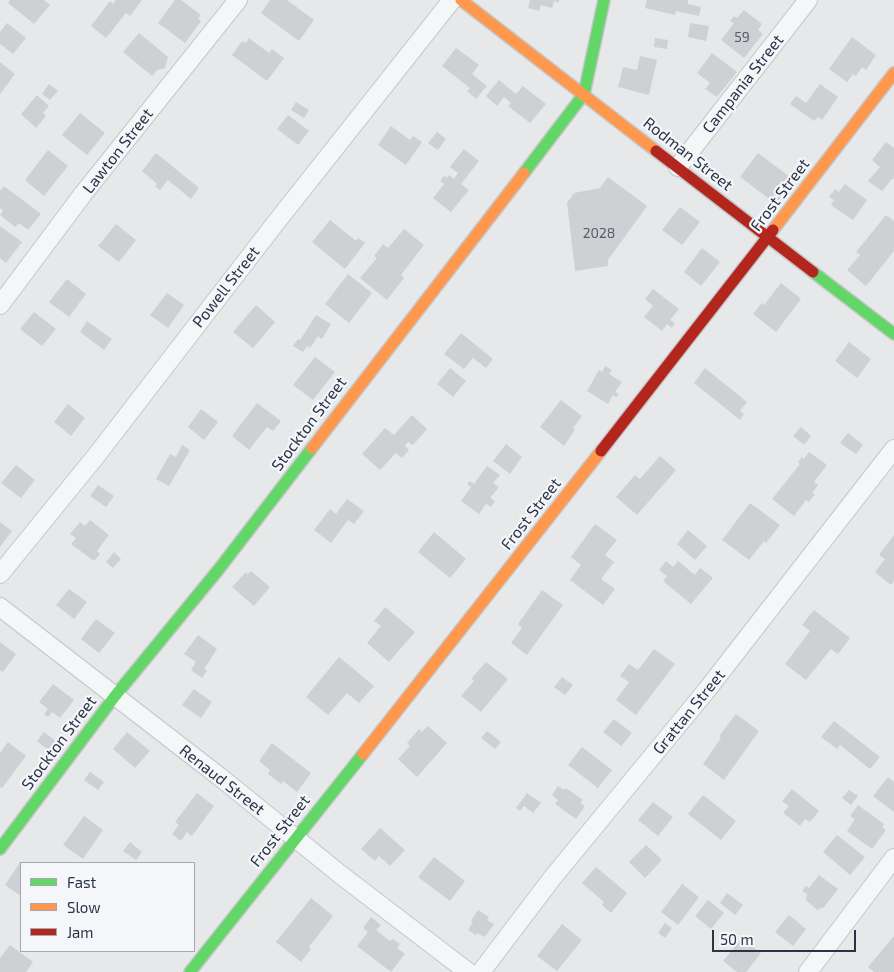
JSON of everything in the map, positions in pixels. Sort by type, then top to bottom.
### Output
[{"type":"street","name":"Lawton Street","points":[[0,305],[84,194],[238,0]]},
{"type":"street","name":"Powell Street","points":[[0,574],[96,456],[274,225],[452,0]]},
{"type":"street","name":"Rodman Street","points":[[461,0],[894,334]]},
{"type":"street","name":"Stockton Street","points":[[0,849],[115,696],[219,568],[584,94],[604,0]]},
{"type":"street","name":"Campania Street","points":[[678,167],[808,0]]},
{"type":"street","name":"Frost Street","points":[[190,972],[437,661],[894,73]]},
{"type":"street","name":"Grattan Street","points":[[481,972],[553,877],[706,691],[894,449]]},
{"type":"street","name":"Renaud Street","points":[[0,607],[341,875],[468,972]]},
{"type":"street","points":[[808,972],[894,858]]},
{"type":"building","points":[[10,0],[44,0],[50,5],[34,24],[8,3]]},
{"type":"building","points":[[116,0],[142,0],[130,16],[126,13],[106,38],[91,26],[110,1],[113,4]]},
{"type":"building","points":[[175,0],[181,0],[201,15],[198,18],[201,21],[185,43],[158,23]]},
{"type":"building","points":[[270,0],[287,0],[314,20],[299,41],[261,13]]},
{"type":"building","points":[[530,0],[559,0],[559,3],[554,1],[552,8],[541,5],[539,11],[528,8]]},
{"type":"building","points":[[647,0],[688,0],[688,4],[701,7],[699,16],[676,11],[675,15],[645,8]]},
{"type":"building","points":[[744,10],[762,24],[758,30],[763,34],[744,58],[721,40],[734,23],[730,21],[734,16],[737,18]]},
{"type":"building","points":[[7,23],[26,38],[13,54],[0,44],[0,32]]},
{"type":"building","points":[[690,23],[709,26],[706,41],[688,37]]},
{"type":"building","points":[[139,33],[168,57],[165,68],[157,70],[152,76],[123,52]]},
{"type":"building","points":[[852,37],[876,55],[866,70],[862,67],[856,76],[853,74],[847,82],[829,69]]},
{"type":"building","points":[[249,38],[269,53],[272,49],[284,58],[267,81],[232,55],[242,41],[246,43]]},
{"type":"building","points":[[655,38],[668,40],[667,49],[654,47]]},
{"type":"building","points":[[456,48],[479,65],[472,74],[487,86],[476,99],[467,91],[470,88],[442,66]]},
{"type":"building","points":[[712,53],[737,72],[717,97],[705,89],[710,83],[697,73]]},
{"type":"building","points":[[640,56],[657,60],[649,95],[618,87],[623,67],[637,70]]},
{"type":"building","points":[[0,62],[15,74],[0,94]]},
{"type":"building","points":[[499,80],[516,94],[523,86],[546,104],[530,123],[508,106],[511,103],[504,97],[497,106],[486,96]]},
{"type":"building","points":[[49,84],[58,91],[50,100],[42,94]]},
{"type":"building","points":[[820,84],[838,97],[822,120],[818,117],[814,121],[790,104],[796,96],[806,103]]},
{"type":"building","points":[[37,95],[49,106],[43,113],[46,116],[36,128],[21,114]]},
{"type":"building","points":[[296,102],[309,110],[304,118],[291,110]]},
{"type":"building","points":[[80,113],[105,133],[87,155],[62,135]]},
{"type":"building","points":[[288,115],[309,131],[298,145],[277,129]]},
{"type":"building","points":[[391,126],[410,140],[413,136],[422,142],[406,165],[378,145]]},
{"type":"building","points":[[437,132],[446,139],[438,150],[428,143]]},
{"type":"building","points":[[886,142],[894,148],[894,179],[882,191],[868,181],[880,167],[872,160]]},
{"type":"building","points":[[464,149],[479,161],[461,184],[469,190],[451,212],[433,198],[444,184],[440,181],[444,176],[447,178],[449,175],[454,179],[458,173],[450,167]]},
{"type":"building","points":[[48,150],[68,166],[44,196],[25,180]]},
{"type":"building","points":[[156,153],[199,188],[191,199],[168,180],[160,190],[155,186],[157,184],[142,171]]},
{"type":"building","points":[[758,153],[794,180],[776,204],[740,177]]},
{"type":"building","points":[[608,177],[647,206],[608,260],[608,266],[575,271],[567,203],[574,193],[600,188]]},
{"type":"building","points":[[845,184],[867,200],[853,220],[831,205],[834,200],[829,197],[835,189],[839,192]]},
{"type":"building","points":[[4,186],[41,214],[28,230],[19,223],[15,227],[0,215],[3,211],[0,208],[0,191]]},
{"type":"building","points":[[680,207],[700,222],[682,245],[662,230]]},
{"type":"building","points":[[886,215],[894,221],[894,251],[866,286],[847,270],[860,255],[856,252]]},
{"type":"building","points":[[330,220],[356,241],[358,238],[365,243],[345,269],[312,242]]},
{"type":"building","points":[[116,224],[136,240],[119,262],[98,246]]},
{"type":"building","points":[[0,226],[22,242],[6,263],[0,258]]},
{"type":"building","points":[[404,229],[424,245],[401,275],[404,278],[387,300],[360,278],[377,258],[374,256],[383,244],[388,248]]},
{"type":"building","points":[[702,248],[720,262],[701,286],[684,272]]},
{"type":"building","points":[[348,274],[372,293],[349,323],[325,304]]},
{"type":"building","points":[[67,279],[86,294],[69,317],[49,302]]},
{"type":"building","points":[[781,283],[801,299],[776,332],[753,314],[762,303],[764,305]]},
{"type":"building","points":[[653,289],[679,309],[670,320],[675,323],[672,328],[667,324],[662,331],[644,317],[653,306],[645,299]]},
{"type":"building","points":[[167,293],[184,305],[168,328],[150,315]]},
{"type":"building","points":[[256,305],[275,322],[253,348],[233,332]]},
{"type":"building","points":[[34,312],[56,329],[42,346],[20,329]]},
{"type":"building","points":[[316,315],[331,324],[322,339],[318,336],[310,348],[307,346],[303,352],[293,346],[298,339],[300,340]]},
{"type":"building","points":[[87,321],[112,339],[104,350],[80,332]]},
{"type":"building","points":[[461,333],[493,359],[486,368],[473,358],[464,369],[444,354]]},
{"type":"building","points":[[849,342],[871,359],[857,378],[835,361]]},
{"type":"building","points":[[315,357],[335,372],[313,400],[293,385]]},
{"type":"building","points":[[605,366],[612,370],[609,374],[622,382],[615,392],[619,394],[616,397],[613,395],[608,404],[587,391],[599,370],[602,372]]},
{"type":"building","points":[[450,368],[466,381],[453,397],[437,384]]},
{"type":"building","points":[[705,368],[747,402],[740,411],[744,414],[740,420],[694,383]]},
{"type":"building","points":[[561,400],[582,416],[573,428],[575,430],[564,446],[540,427]]},
{"type":"building","points":[[257,403],[281,421],[273,431],[267,427],[249,450],[232,436]]},
{"type":"building","points":[[68,404],[85,418],[71,436],[54,422]]},
{"type":"building","points":[[201,409],[218,422],[204,440],[188,427]]},
{"type":"building","points":[[412,415],[427,429],[413,445],[408,442],[405,446],[409,450],[402,458],[396,453],[380,470],[362,454],[385,428],[394,435]]},
{"type":"building","points":[[801,427],[811,436],[804,445],[793,436]]},
{"type":"building","points":[[848,433],[863,445],[856,454],[840,443]]},
{"type":"building","points":[[506,444],[522,457],[510,474],[493,461]]},
{"type":"building","points":[[182,445],[190,450],[169,486],[156,479],[170,454],[176,457]]},
{"type":"building","points":[[809,452],[827,465],[814,482],[818,485],[812,493],[815,494],[809,502],[806,500],[794,516],[772,499],[800,464],[798,462],[802,457],[804,459]]},
{"type":"building","points":[[660,456],[676,470],[637,515],[616,497],[635,475],[640,479]]},
{"type":"building","points":[[16,465],[35,480],[21,498],[1,483]]},
{"type":"building","points":[[487,466],[500,475],[493,483],[499,487],[490,498],[495,501],[491,507],[486,504],[479,514],[461,501],[471,487],[467,484],[470,481],[474,484]]},
{"type":"building","points":[[98,485],[114,496],[106,507],[90,496]]},
{"type":"building","points":[[347,499],[364,511],[354,524],[348,520],[331,543],[314,530],[330,509],[336,514]]},
{"type":"building","points":[[750,503],[780,525],[749,560],[722,540]]},
{"type":"building","points":[[90,520],[109,535],[97,551],[100,554],[94,561],[71,544],[76,538],[70,534],[80,522],[85,526]]},
{"type":"building","points":[[0,522],[12,531],[0,547]]},
{"type":"building","points":[[595,524],[617,540],[605,555],[614,562],[601,579],[615,589],[603,605],[570,580],[581,565],[571,557]]},
{"type":"building","points":[[688,530],[707,546],[695,560],[677,544]]},
{"type":"building","points":[[434,532],[466,559],[450,578],[418,552]]},
{"type":"building","points":[[894,535],[894,581],[891,585],[875,572],[885,559],[879,555]]},
{"type":"building","points":[[114,552],[121,559],[113,568],[106,562]]},
{"type":"building","points":[[666,561],[673,567],[678,561],[695,575],[700,568],[713,578],[691,604],[663,581],[667,576],[659,570]]},
{"type":"building","points":[[251,571],[270,587],[254,606],[232,587],[246,572],[248,574]]},
{"type":"building","points":[[69,589],[87,602],[74,619],[56,605]]},
{"type":"building","points":[[542,590],[563,605],[527,655],[511,643],[522,628],[518,624]]},
{"type":"building","points":[[385,607],[415,632],[389,662],[367,643],[381,626],[374,621]]},
{"type":"building","points":[[814,610],[850,638],[838,654],[831,649],[806,680],[785,664],[810,631],[802,625]]},
{"type":"building","points":[[96,619],[115,633],[99,653],[81,639]]},
{"type":"building","points":[[198,635],[217,649],[204,669],[207,671],[202,678],[191,670],[196,662],[184,654]]},
{"type":"building","points":[[0,642],[16,654],[3,672],[0,670]]},
{"type":"building","points":[[654,649],[675,664],[636,715],[616,700],[629,682],[620,676],[629,664],[638,670]]},
{"type":"building","points":[[339,657],[374,686],[359,703],[347,693],[328,715],[306,697]]},
{"type":"building","points":[[486,662],[508,679],[481,712],[461,696],[474,681],[471,679]]},
{"type":"building","points":[[562,677],[573,685],[565,695],[554,687]]},
{"type":"building","points":[[53,684],[74,700],[60,718],[52,712],[48,717],[44,714],[48,709],[39,702]]},
{"type":"building","points":[[194,689],[212,702],[201,718],[182,705]]},
{"type":"building","points":[[736,714],[759,731],[724,780],[703,764],[721,738],[719,736]]},
{"type":"building","points":[[614,719],[632,733],[621,746],[603,732]]},
{"type":"building","points":[[834,721],[880,757],[870,769],[840,745],[837,749],[821,737]]},
{"type":"building","points":[[428,726],[447,743],[417,777],[398,759],[410,746],[407,743],[419,729],[422,732]]},
{"type":"building","points":[[487,731],[501,742],[495,749],[481,738]]},
{"type":"building","points":[[44,732],[59,744],[52,753],[37,741]]},
{"type":"building","points":[[127,732],[150,751],[135,768],[113,749]]},
{"type":"building","points":[[8,742],[26,756],[2,788],[0,787],[0,753]]},
{"type":"building","points":[[272,743],[311,773],[297,792],[283,781],[281,784],[268,774],[270,770],[259,761]]},
{"type":"building","points":[[582,747],[612,770],[598,788],[568,765]]},
{"type":"building","points":[[90,772],[104,782],[98,790],[84,780]]},
{"type":"building","points":[[888,777],[894,782],[894,812],[873,796]]},
{"type":"building","points":[[558,786],[564,790],[566,788],[583,800],[580,803],[585,806],[576,819],[555,804],[558,800],[552,795]]},
{"type":"building","points":[[792,789],[819,811],[810,822],[805,819],[800,826],[783,813],[789,806],[782,801]]},
{"type":"building","points":[[849,790],[858,796],[851,805],[842,798]]},
{"type":"building","points":[[197,793],[214,806],[192,836],[187,832],[181,841],[172,834],[179,825],[175,822]]},
{"type":"building","points":[[527,793],[541,803],[533,813],[524,806],[520,811],[516,808]]},
{"type":"building","points":[[703,795],[736,821],[721,840],[688,814]]},
{"type":"building","points":[[653,802],[673,817],[658,836],[638,820]]},
{"type":"building","points":[[858,805],[884,824],[882,827],[886,830],[872,849],[847,831],[855,819],[850,816]]},
{"type":"building","points":[[84,816],[103,830],[83,859],[63,845]]},
{"type":"building","points":[[380,828],[405,850],[390,866],[379,856],[375,861],[361,849]]},
{"type":"building","points":[[837,835],[865,857],[850,875],[823,852]]},
{"type":"building","points":[[130,842],[142,852],[136,860],[123,851]]},
{"type":"building","points":[[646,845],[662,860],[645,878],[629,862]]},
{"type":"building","points":[[434,857],[465,881],[450,901],[418,877]]},
{"type":"building","points":[[20,862],[20,895],[5,885]]},
{"type":"building","points":[[596,867],[627,893],[611,913],[602,905],[604,902],[582,883]]},
{"type":"building","points":[[819,875],[838,889],[824,907],[817,910],[806,900],[807,894],[802,891],[806,886],[809,888]]},
{"type":"building","points":[[682,884],[699,897],[678,925],[661,912]]},
{"type":"building","points":[[727,893],[743,905],[735,915],[720,903]]},
{"type":"building","points":[[311,898],[333,916],[309,947],[311,949],[301,962],[276,942]]},
{"type":"building","points":[[708,900],[724,913],[711,929],[695,916]]},
{"type":"building","points":[[478,910],[489,917],[487,920],[494,924],[485,937],[477,933],[476,935],[468,930]]},
{"type":"building","points":[[789,915],[806,929],[793,946],[775,932]]},
{"type":"building","points":[[371,917],[381,925],[376,930],[390,941],[393,939],[400,944],[397,948],[405,954],[391,972],[357,946],[368,932],[363,928]]},
{"type":"building","points":[[665,923],[672,928],[665,938],[658,933]]},
{"type":"building","points":[[562,924],[582,940],[557,971],[537,956]]},
{"type":"building","points":[[894,936],[894,972],[874,972],[868,967]]},
{"type":"building","points":[[742,938],[761,953],[746,972],[737,972],[723,961]]},
{"type":"building","points":[[10,945],[33,962],[26,972],[0,972],[0,958]]},
{"type":"traffic: fast","points":[[524,173],[584,94],[604,0]]},
{"type":"traffic: fast","points":[[813,272],[894,334]]},
{"type":"traffic: fast","points":[[0,849],[115,696],[219,569],[312,448]]},
{"type":"traffic: fast","points":[[190,972],[363,754]]},
{"type":"traffic: slow","points":[[461,0],[656,151]]},
{"type":"traffic: slow","points":[[773,230],[894,73]]},
{"type":"traffic: slow","points":[[312,448],[524,173]]},
{"type":"traffic: slow","points":[[363,754],[601,451]]},
{"type":"traffic: jam","points":[[656,151],[813,272]]},
{"type":"traffic: jam","points":[[601,451],[773,230]]}]
